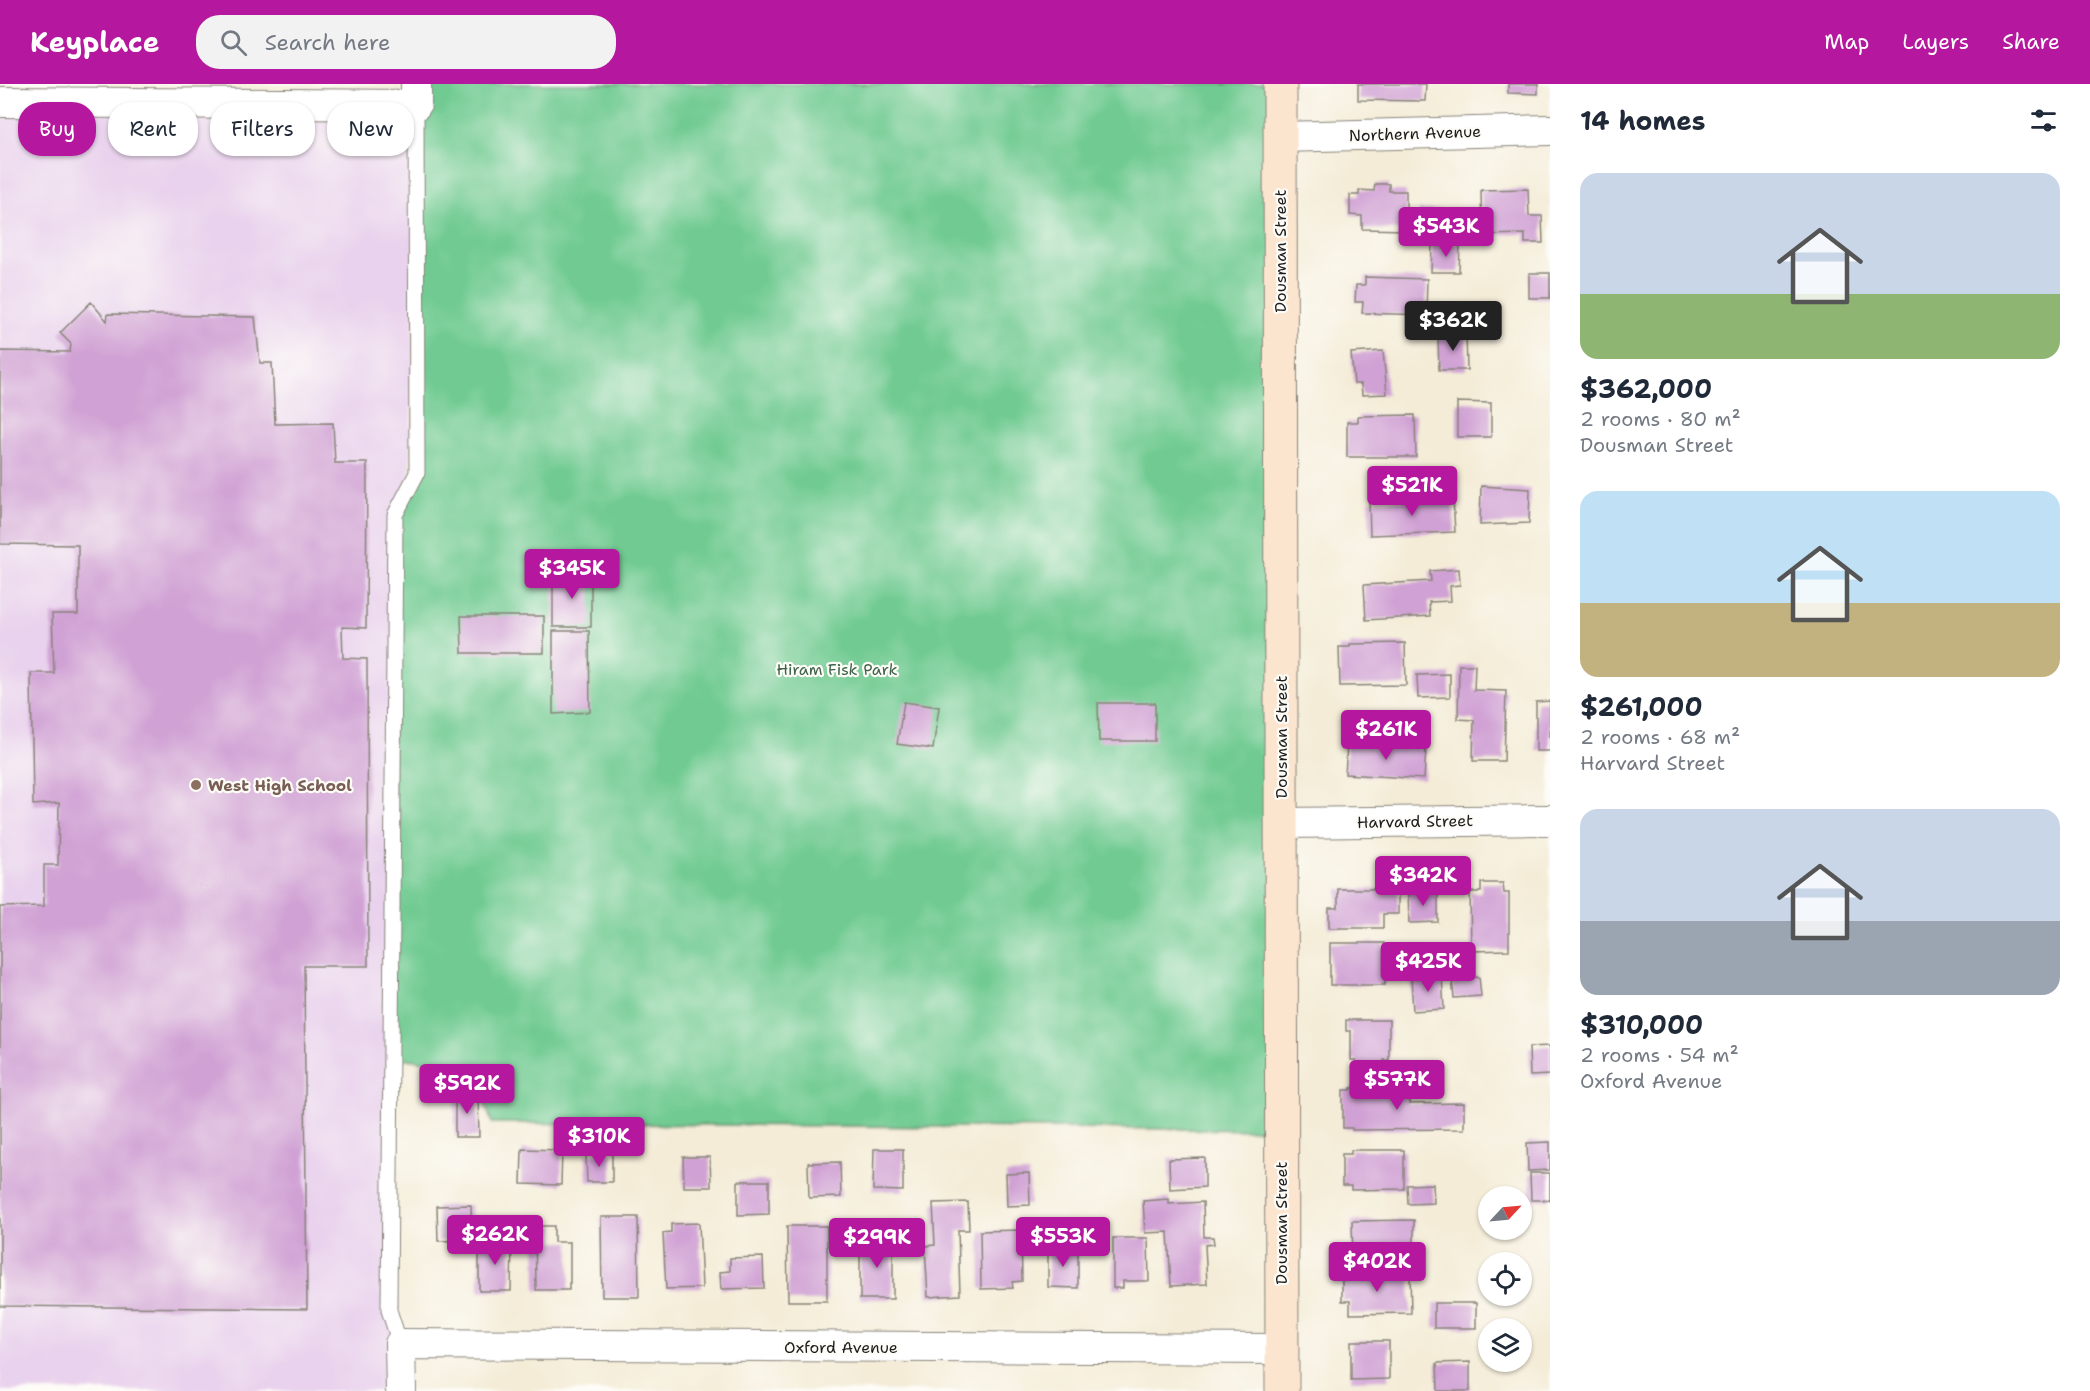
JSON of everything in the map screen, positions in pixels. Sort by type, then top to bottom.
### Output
[{"type":"street","name":"Dousman Street","points":[[1280,84],[1282,1391]]},
{"type":"street","points":[[0,102],[416,95]]},
{"type":"street","name":"Northern Avenue","points":[[1280,137],[1550,130]]},
{"type":"street","name":"Harvard Street","points":[[1281,823],[1550,820]]},
{"type":"street","points":[[400,1344],[401,1391]]},
{"type":"street","name":"Oxford Avenue","points":[[400,1344],[1282,1349]]},
{"type":"lane","points":[[400,1344],[389,1310],[394,515],[417,473],[416,95]]},
{"type":"shaded area","name":"West High School","points":[[0,102],[18,102],[18,156],[96,156],[96,103],[108,103],[108,156],[198,156],[198,103],[210,104],[210,156],[315,156],[315,104],[327,104],[327,156],[414,156],[414,105],[416,105],[417,179],[389,1310],[401,1391],[0,1391]]},
{"type":"green space","name":"Hiram Fisk Park","points":[[416,84],[1280,84],[1281,1130],[492,1123],[473,1070],[391,1056],[395,515],[417,473]]},
{"type":"building","points":[[1358,84],[1426,84],[1425,101],[1358,100]]},
{"type":"building","points":[[1508,84],[1538,84],[1538,94],[1508,93]]},
{"type":"building","points":[[1375,184],[1389,184],[1389,191],[1406,191],[1406,230],[1362,229],[1362,216],[1350,215],[1350,195],[1359,195],[1359,190],[1374,191]]},
{"type":"building","points":[[1528,189],[1529,216],[1542,216],[1543,243],[1525,243],[1525,234],[1482,235],[1481,190]]},
{"type":"building","points":[[1419,210],[1447,210],[1446,235],[1419,235]]},
{"type":"building","points":[[1432,244],[1460,244],[1459,272],[1431,272]]},
{"type":"building","points":[[1529,273],[1550,273],[1550,298],[1529,298]]},
{"type":"building","points":[[1365,277],[1427,279],[1426,315],[1362,313],[1363,302],[1355,302],[1356,285],[1365,285]]},
{"type":"building","name":"West High School","points":[[91,302],[107,321],[108,314],[255,317],[260,363],[272,363],[275,424],[333,423],[335,463],[367,463],[366,628],[342,627],[343,658],[367,659],[368,966],[304,966],[307,1309],[0,1306],[0,907],[44,906],[44,865],[58,865],[59,803],[33,805],[31,673],[54,673],[52,614],[78,614],[78,545],[0,544],[0,351],[70,352],[71,344],[60,333]]},
{"type":"building","points":[[1466,334],[1467,370],[1439,370],[1438,335]]},
{"type":"building","points":[[1383,351],[1387,394],[1362,395],[1361,384],[1354,384],[1351,353]]},
{"type":"building","points":[[1457,402],[1491,403],[1491,437],[1457,437]]},
{"type":"building","points":[[1415,415],[1416,457],[1347,457],[1347,422],[1358,422],[1358,416]]},
{"type":"building","points":[[1481,486],[1530,489],[1529,523],[1480,525]]},
{"type":"building","points":[[1453,498],[1455,532],[1370,535],[1369,501]]},
{"type":"building","points":[[1459,569],[1460,585],[1450,586],[1451,601],[1429,602],[1430,616],[1366,620],[1364,585],[1431,581],[1430,571]]},
{"type":"building","points":[[553,573],[591,573],[591,627],[553,627]]},
{"type":"building","points":[[461,616],[544,616],[544,653],[462,653]]},
{"type":"building","points":[[553,631],[589,631],[590,712],[553,714]]},
{"type":"building","points":[[1405,643],[1406,685],[1340,686],[1339,647],[1350,647],[1350,644]]},
{"type":"building","points":[[1459,665],[1475,665],[1474,690],[1506,691],[1504,761],[1473,761],[1474,720],[1458,719]]},
{"type":"building","points":[[1450,674],[1450,697],[1418,698],[1417,675]]},
{"type":"building","points":[[1550,701],[1550,751],[1536,751],[1536,702]]},
{"type":"building","points":[[904,702],[939,707],[933,749],[897,744]]},
{"type":"building","points":[[1098,703],[1155,703],[1155,741],[1099,741]]},
{"type":"building","points":[[1357,744],[1426,749],[1424,779],[1345,774],[1347,745],[1357,746]]},
{"type":"building","points":[[1481,883],[1503,883],[1504,893],[1509,893],[1509,950],[1471,951],[1470,892],[1481,892]]},
{"type":"building","points":[[1338,889],[1383,889],[1383,892],[1398,892],[1398,914],[1383,914],[1383,928],[1329,928],[1329,908],[1338,908]]},
{"type":"building","points":[[1408,891],[1438,891],[1438,922],[1409,923]]},
{"type":"building","points":[[1330,943],[1384,943],[1385,985],[1330,985]]},
{"type":"building","points":[[1442,976],[1444,1009],[1413,1011],[1411,978]]},
{"type":"building","points":[[1479,977],[1481,996],[1454,998],[1452,979]]},
{"type":"building","points":[[1346,1020],[1389,1020],[1389,1060],[1384,1060],[1383,1073],[1356,1073],[1356,1060],[1351,1060],[1351,1031],[1346,1031]]},
{"type":"building","points":[[1550,1046],[1550,1075],[1530,1076],[1529,1047]]},
{"type":"building","points":[[1409,1087],[1409,1104],[1464,1103],[1464,1129],[1352,1130],[1352,1128],[1343,1128],[1343,1090]]},
{"type":"building","points":[[455,1092],[478,1092],[479,1137],[455,1137]]},
{"type":"building","points":[[1550,1142],[1550,1170],[1528,1171],[1527,1143]]},
{"type":"building","points":[[522,1149],[562,1150],[561,1185],[521,1184]]},
{"type":"building","points":[[874,1149],[903,1149],[903,1191],[873,1190]]},
{"type":"building","points":[[1351,1150],[1404,1150],[1404,1189],[1351,1190],[1351,1186],[1342,1186],[1342,1154],[1351,1154]]},
{"type":"building","points":[[612,1153],[612,1182],[587,1182],[586,1154]]},
{"type":"building","points":[[683,1157],[710,1157],[711,1187],[684,1187]]},
{"type":"building","points":[[1205,1158],[1205,1187],[1170,1189],[1169,1159]]},
{"type":"building","points":[[840,1162],[841,1197],[809,1198],[808,1163]]},
{"type":"building","points":[[1029,1173],[1030,1205],[1007,1206],[1006,1174]]},
{"type":"building","points":[[1530,1173],[1550,1173],[1550,1200],[1532,1200]]},
{"type":"building","points":[[738,1181],[769,1181],[769,1214],[738,1215]]},
{"type":"building","points":[[1433,1184],[1434,1203],[1408,1204],[1407,1185]]},
{"type":"building","points":[[1169,1199],[1169,1204],[1203,1202],[1204,1237],[1213,1237],[1214,1244],[1205,1245],[1207,1284],[1171,1286],[1168,1232],[1145,1233],[1143,1201]]},
{"type":"building","points":[[968,1202],[969,1230],[958,1230],[960,1295],[928,1297],[925,1246],[935,1245],[933,1203]]},
{"type":"building","points":[[471,1205],[472,1240],[438,1241],[437,1206]]},
{"type":"building","points":[[601,1217],[638,1217],[639,1297],[602,1297]]},
{"type":"building","points":[[1414,1220],[1414,1261],[1353,1261],[1352,1221]]},
{"type":"building","points":[[699,1223],[702,1288],[666,1289],[663,1233],[671,1232],[671,1224]]},
{"type":"building","points":[[535,1226],[554,1226],[554,1242],[570,1242],[569,1290],[536,1290]]},
{"type":"building","points":[[787,1226],[827,1226],[827,1301],[788,1301]]},
{"type":"building","points":[[1021,1230],[1022,1281],[1012,1282],[1013,1288],[981,1289],[980,1231]]},
{"type":"building","points":[[871,1235],[889,1235],[890,1244],[893,1244],[893,1299],[860,1299],[860,1247],[871,1247]]},
{"type":"building","points":[[1113,1238],[1148,1238],[1149,1281],[1123,1281],[1123,1288],[1113,1288]]},
{"type":"building","points":[[479,1240],[512,1241],[511,1291],[479,1291]]},
{"type":"building","points":[[1078,1249],[1078,1288],[1048,1287],[1048,1250]]},
{"type":"building","points":[[763,1257],[764,1288],[721,1289],[720,1272],[730,1271],[730,1258]]},
{"type":"building","points":[[1410,1273],[1411,1313],[1350,1314],[1350,1301],[1342,1301],[1342,1274]]},
{"type":"building","points":[[1434,1303],[1476,1303],[1476,1328],[1434,1328]]},
{"type":"building","points":[[1351,1341],[1389,1341],[1389,1379],[1351,1380]]},
{"type":"building","points":[[1470,1362],[1470,1391],[1438,1391],[1437,1363]]},
{"type":"place","name":"West High School","points":[[196,785]]}]
